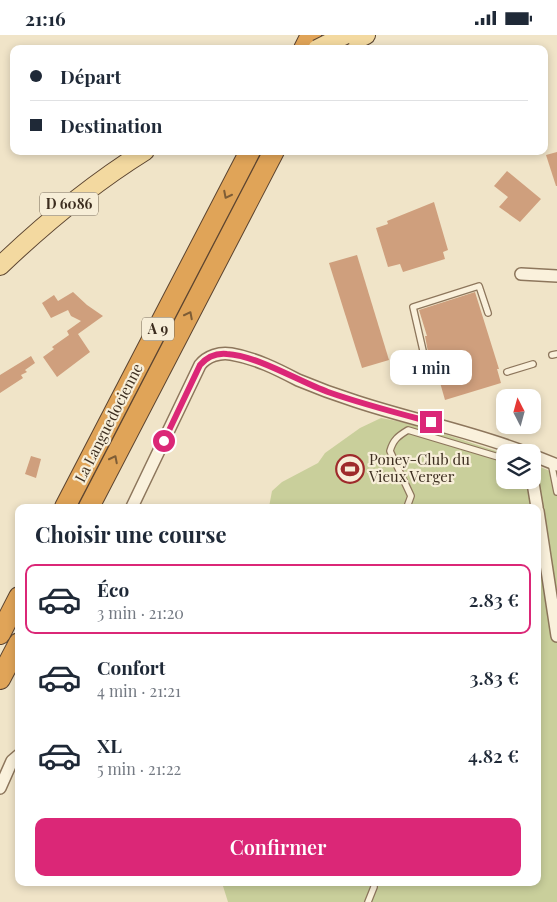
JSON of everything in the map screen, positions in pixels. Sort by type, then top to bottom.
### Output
[{"type":"highway","name":"La Languedocienne","points":[[67,504],[248,155]]},
{"type":"highway","name":"La Languedocienne","points":[[91,504],[272,155]]},
{"type":"highway","points":[[0,634],[15,605]]},
{"type":"highway","points":[[0,679],[15,651]]},
{"type":"main road","points":[[325,45],[344,35]]},
{"type":"main road","points":[[346,45],[366,35]]},
{"type":"main road","name":"D 6086","points":[[0,251],[54,203],[120,155]]},
{"type":"main road","name":"D 6086","points":[[0,266],[67,206],[139,155]]},
{"type":"street","points":[[521,274],[557,276]]},
{"type":"street","points":[[133,504],[200,365],[208,358],[222,354],[238,356],[277,368],[299,380],[358,402],[474,434],[502,444]]},
{"type":"street","points":[[541,459],[554,464]]},
{"type":"street","points":[[534,489],[536,504]]},
{"type":"street","points":[[541,531],[557,636]]},
{"type":"street","points":[[0,788],[12,761],[15,758]]},
{"type":"lane","points":[[424,355],[413,307],[479,286],[488,313]]},
{"type":"lane","points":[[507,372],[534,364]]},
{"type":"lane","points":[[408,504],[411,495],[390,451],[398,435],[408,430],[496,456]]},
{"type":"lane","points":[[554,464],[557,491]]},
{"type":"lane","points":[[368,902],[374,886]]},
{"type":"green space","points":[[381,418],[428,429],[496,451],[496,489],[541,489],[541,467],[557,474],[557,902],[228,902],[223,886],[541,886],[541,504],[270,504],[272,491],[282,482],[318,463],[325,453],[360,428]]},
{"type":"building","points":[[557,152],[557,186],[546,155]]},
{"type":"building","points":[[507,171],[541,199],[520,222],[499,207],[508,197],[494,186]]},
{"type":"building","points":[[434,202],[448,250],[443,252],[445,259],[403,272],[400,264],[388,267],[376,228],[388,224],[387,221]]},
{"type":"building","points":[[357,255],[389,360],[362,368],[329,263]]},
{"type":"building","points":[[73,292],[103,316],[78,334],[90,352],[57,377],[43,357],[54,349],[52,347],[69,335],[67,331],[81,321],[71,316],[68,310],[51,318],[42,303],[54,295],[58,301]]},
{"type":"building","points":[[475,292],[499,369],[497,369],[501,383],[445,400],[431,351],[428,352],[425,336],[427,336],[419,310]]},
{"type":"building","points":[[31,356],[35,363],[25,370],[27,372],[21,375],[23,378],[0,393],[0,375]]},
{"type":"building","points":[[31,456],[41,459],[36,478],[25,474]]},
{"type":"place","name":"Poney-Club du Vieux Verger","points":[[350,469]]},
{"type":"route","points":[[164,441],[200,365],[208,358],[222,354],[232,354],[277,368],[299,380],[358,402],[431,422]]}]
